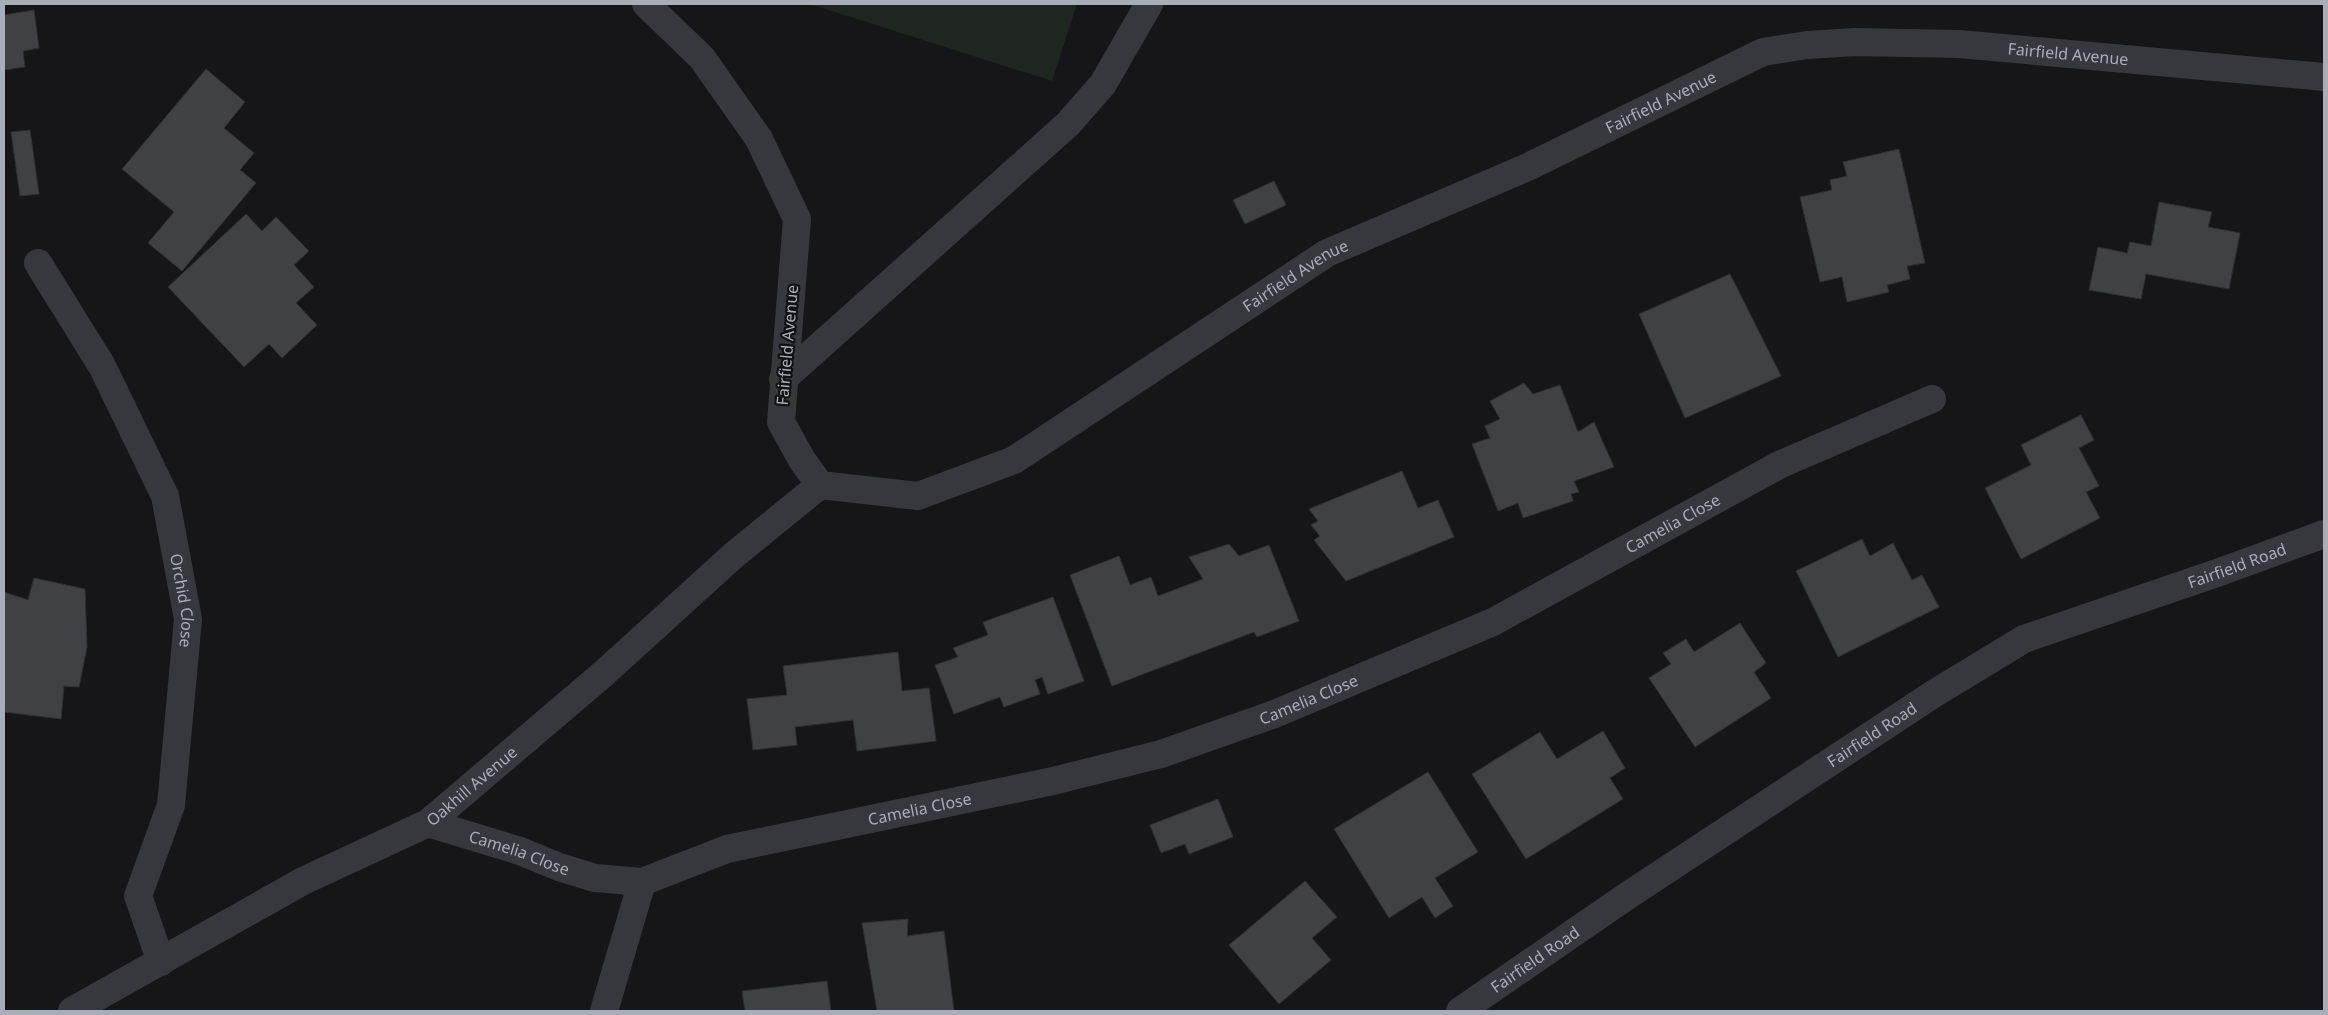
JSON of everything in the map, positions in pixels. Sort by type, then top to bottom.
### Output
[{"type":"street","name":"Fairfield Avenue","points":[[646,4],[702,58],[754,131],[797,219],[781,422],[802,460],[820,485],[918,496],[1014,460],[1327,252],[1530,166],[1763,52],[1855,42],[1960,44],[2324,77]]},
{"type":"street","points":[[783,379],[1068,124],[1103,84],[1149,4]]},
{"type":"street","name":"Orchid Close","points":[[38,263],[102,366],[164,496],[188,619],[171,805],[138,896],[161,962]]},
{"type":"street","name":"Camelia Close","points":[[428,823],[520,851],[559,867],[595,878],[642,882],[727,849],[1053,781],[1161,754],[1272,715],[1492,622],[1779,465],[1932,399]]},
{"type":"street","name":"Oakhill Avenue","points":[[72,1011],[303,881],[428,823],[603,674],[734,555],[820,485]]},
{"type":"street","name":"Fairfield Road","points":[[1460,1011],[1635,891],[1936,693],[2024,639],[2324,534]]},
{"type":"street","points":[[604,1011],[642,882]]},
{"type":"shaded area","points":[[810,4],[1077,4],[1052,81]]},
{"type":"building","points":[[34,10],[39,48],[23,51],[25,67],[4,70],[4,15]]},
{"type":"building","points":[[206,69],[245,102],[224,128],[254,153],[240,170],[256,183],[182,271],[148,243],[174,212],[122,169]]},
{"type":"building","points":[[30,130],[39,194],[20,196],[11,132]]},
{"type":"building","points":[[1899,149],[1925,263],[1907,266],[1910,279],[1887,285],[1889,292],[1847,302],[1842,277],[1820,282],[1800,197],[1832,190],[1830,180],[1847,176],[1843,162]]},
{"type":"building","points":[[1274,181],[1286,205],[1245,224],[1233,200]]},
{"type":"building","points":[[2159,202],[2212,212],[2208,227],[2240,233],[2229,289],[2146,274],[2141,299],[2089,290],[2098,247],[2127,253],[2130,242],[2151,246]]},
{"type":"building","points":[[246,214],[262,231],[276,217],[309,251],[294,265],[314,287],[296,303],[317,325],[282,358],[269,344],[244,367],[168,287]]},
{"type":"building","points":[[1730,274],[1781,376],[1685,418],[1639,314]]},
{"type":"building","points":[[1524,383],[1533,394],[1560,385],[1578,432],[1594,422],[1614,467],[1574,481],[1579,492],[1571,494],[1573,501],[1523,518],[1518,503],[1498,511],[1472,444],[1490,438],[1485,426],[1500,419],[1490,401]]},
{"type":"building","points":[[2081,415],[2094,440],[2079,448],[2099,486],[2086,492],[2100,518],[2021,559],[1985,488],[2031,465],[2021,445]]},
{"type":"building","points":[[1402,471],[1418,508],[1438,500],[1454,537],[1346,581],[1314,540],[1320,536],[1311,525],[1318,521],[1309,509]]},
{"type":"building","points":[[1862,539],[1870,556],[1893,543],[1912,580],[1922,575],[1939,607],[1838,657],[1796,571]]},
{"type":"building","points":[[1229,544],[1239,556],[1269,545],[1299,621],[1257,637],[1254,632],[1112,686],[1070,575],[1119,556],[1130,585],[1151,577],[1158,596],[1203,579],[1189,557]]},
{"type":"building","points":[[34,578],[85,589],[87,647],[79,687],[64,686],[61,719],[4,712],[4,592],[28,600]]},
{"type":"building","points":[[1053,597],[1084,681],[1048,694],[1042,677],[1035,680],[1040,694],[1004,707],[1000,697],[954,714],[935,665],[958,657],[953,648],[988,635],[983,622]]},
{"type":"building","points":[[1740,623],[1766,663],[1754,672],[1771,698],[1695,747],[1649,678],[1671,664],[1663,653],[1686,639],[1694,652]]},
{"type":"building","points":[[898,652],[902,691],[929,688],[936,741],[857,751],[853,720],[795,727],[797,745],[753,750],[747,699],[787,695],[783,666]]},
{"type":"building","points":[[1603,731],[1625,768],[1610,778],[1623,799],[1526,859],[1472,774],[1540,732],[1557,759]]},
{"type":"building","points":[[1428,772],[1478,852],[1435,878],[1453,906],[1435,918],[1422,897],[1389,918],[1334,829]]},
{"type":"building","points":[[1218,799],[1233,837],[1189,854],[1185,844],[1161,853],[1150,825]]},
{"type":"building","points":[[1305,881],[1337,917],[1312,938],[1331,960],[1279,1004],[1229,945]]},
{"type":"building","points":[[908,919],[907,936],[944,931],[954,1011],[877,1011],[862,923]]},
{"type":"building","points":[[827,981],[831,1011],[745,1011],[742,991]]}]
